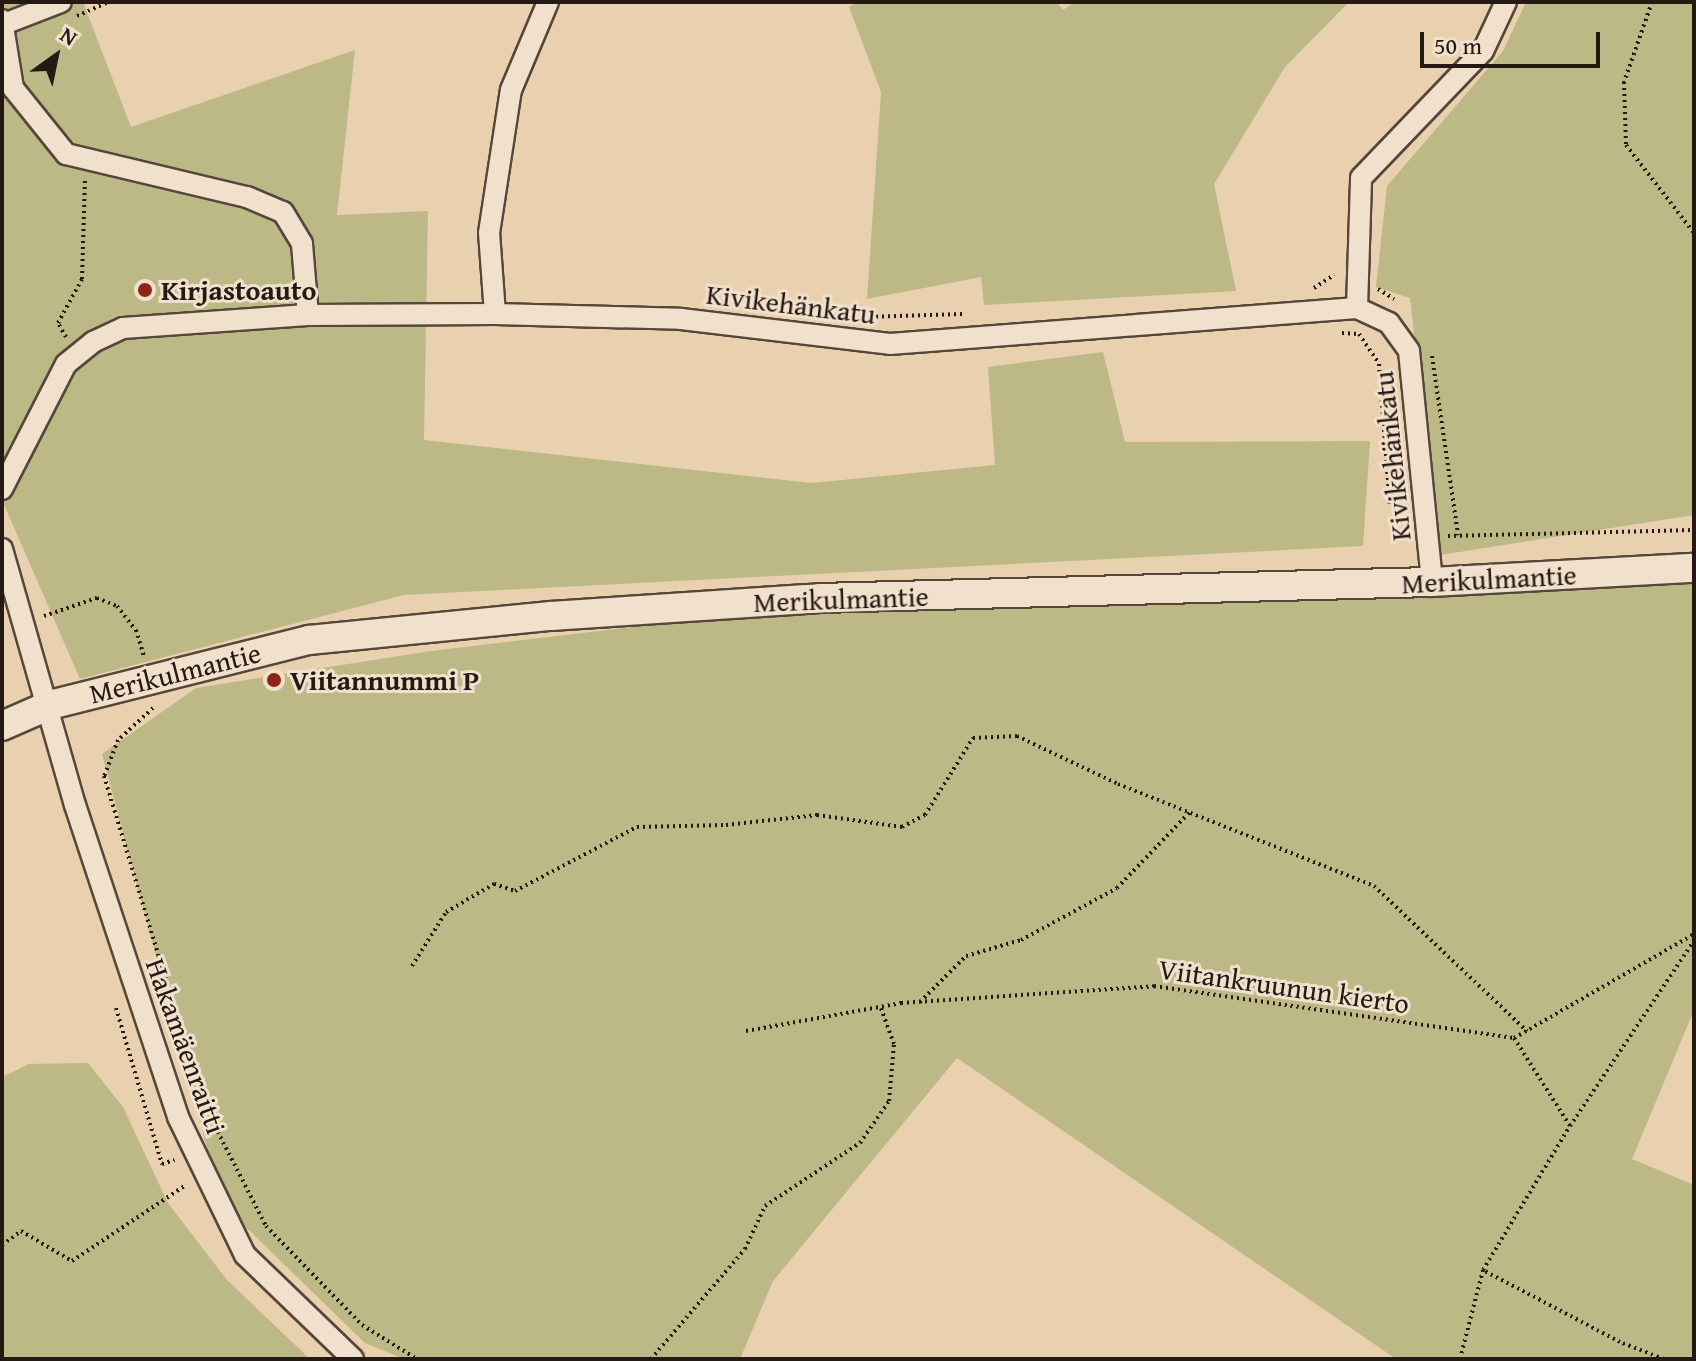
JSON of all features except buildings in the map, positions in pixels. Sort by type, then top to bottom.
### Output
[{"type":"street","points":[[495,314],[489,233],[511,90],[548,2]]},
{"type":"street","points":[[1357,308],[1361,178],[1483,51],[1506,2]]},
{"type":"street","points":[[64,11],[3,22],[13,88],[66,154],[247,197],[283,212],[302,244],[308,315]]},
{"type":"street","name":"Kivikehänkatu","points":[[2,489],[66,364],[93,342],[123,328],[308,315],[495,314],[681,319],[890,344],[1357,308],[1389,323],[1409,351],[1432,582]]},
{"type":"street","points":[[2,549],[50,705]]},
{"type":"street","name":"Merikulmantie","points":[[2,726],[50,705],[309,640],[566,614],[820,598],[1432,582],[1694,568]]},
{"type":"street","name":"Hakamäenraitti","points":[[50,705],[101,887],[178,1117],[245,1255],[353,1359]]},
{"type":"path","points":[[64,11],[109,2]]},
{"type":"path","points":[[1652,2],[1624,82],[1626,145],[1694,233]]},
{"type":"path","points":[[69,343],[58,323],[82,279],[85,159]]},
{"type":"path","points":[[1312,289],[1334,275]]},
{"type":"path","points":[[852,317],[979,314]]},
{"type":"path","points":[[1333,332],[1359,334],[1379,364],[1390,507]]},
{"type":"path","points":[[1428,536],[1694,530]]},
{"type":"path","points":[[40,617],[97,598],[117,606],[136,630],[159,704],[118,740],[104,776],[204,1105],[266,1226],[362,1325],[417,1359]]},
{"type":"path","points":[[412,966],[446,912],[494,884],[515,891],[637,827],[726,825],[817,815],[902,827],[925,815],[973,738],[1017,736],[1190,812],[1374,886],[1527,1031]]},
{"type":"path","points":[[920,1002],[966,956],[1021,940],[1117,888],[1190,812]]},
{"type":"path","points":[[1570,1126],[1514,1038],[1694,934]]},
{"type":"path","points":[[1460,1359],[1483,1270],[1570,1126],[1694,941]]},
{"type":"path","name":"Viitankruunun kierto","points":[[746,1031],[920,1002],[1154,986],[1514,1038]]},
{"type":"path","points":[[651,1359],[745,1249],[765,1206],[860,1143],[889,1101],[894,1044],[881,1007]]},
{"type":"path","points":[[2,1245],[21,1231],[72,1261],[205,1172]]},
{"type":"path","points":[[1483,1270],[1620,1342],[1664,1359]]},
{"type":"shaded area","points":[[2,2],[83,2],[131,127],[355,50],[337,215],[428,211],[424,440],[811,483],[995,465],[988,367],[1103,352],[1125,442],[1370,441],[1363,546],[404,595],[80,679],[2,500]]},
{"type":"shaded area","points":[[857,2],[1057,2],[1063,10],[1075,2],[1349,2],[1285,67],[1214,184],[1236,291],[984,305],[981,277],[867,299],[881,92],[849,7]]},
{"type":"shaded area","points":[[1526,2],[1694,2],[1694,515],[1440,555],[1410,298],[1376,287],[1387,186],[1503,51]]},
{"type":"shaded area","points":[[1694,580],[1694,1010],[1632,1159],[1694,1185],[1694,1359],[1396,1359],[957,1058],[773,1281],[740,1359],[404,1359],[365,1343],[222,1204],[102,754],[196,688],[431,651],[742,614]]},
{"type":"shaded area","points":[[88,1063],[123,1107],[168,1203],[227,1280],[310,1359],[2,1359],[2,1077],[29,1064]]},
{"type":"place","name":"Kirjastoauto","points":[[145,290]]},
{"type":"place","name":"Viitannummi P","points":[[274,680]]}]
